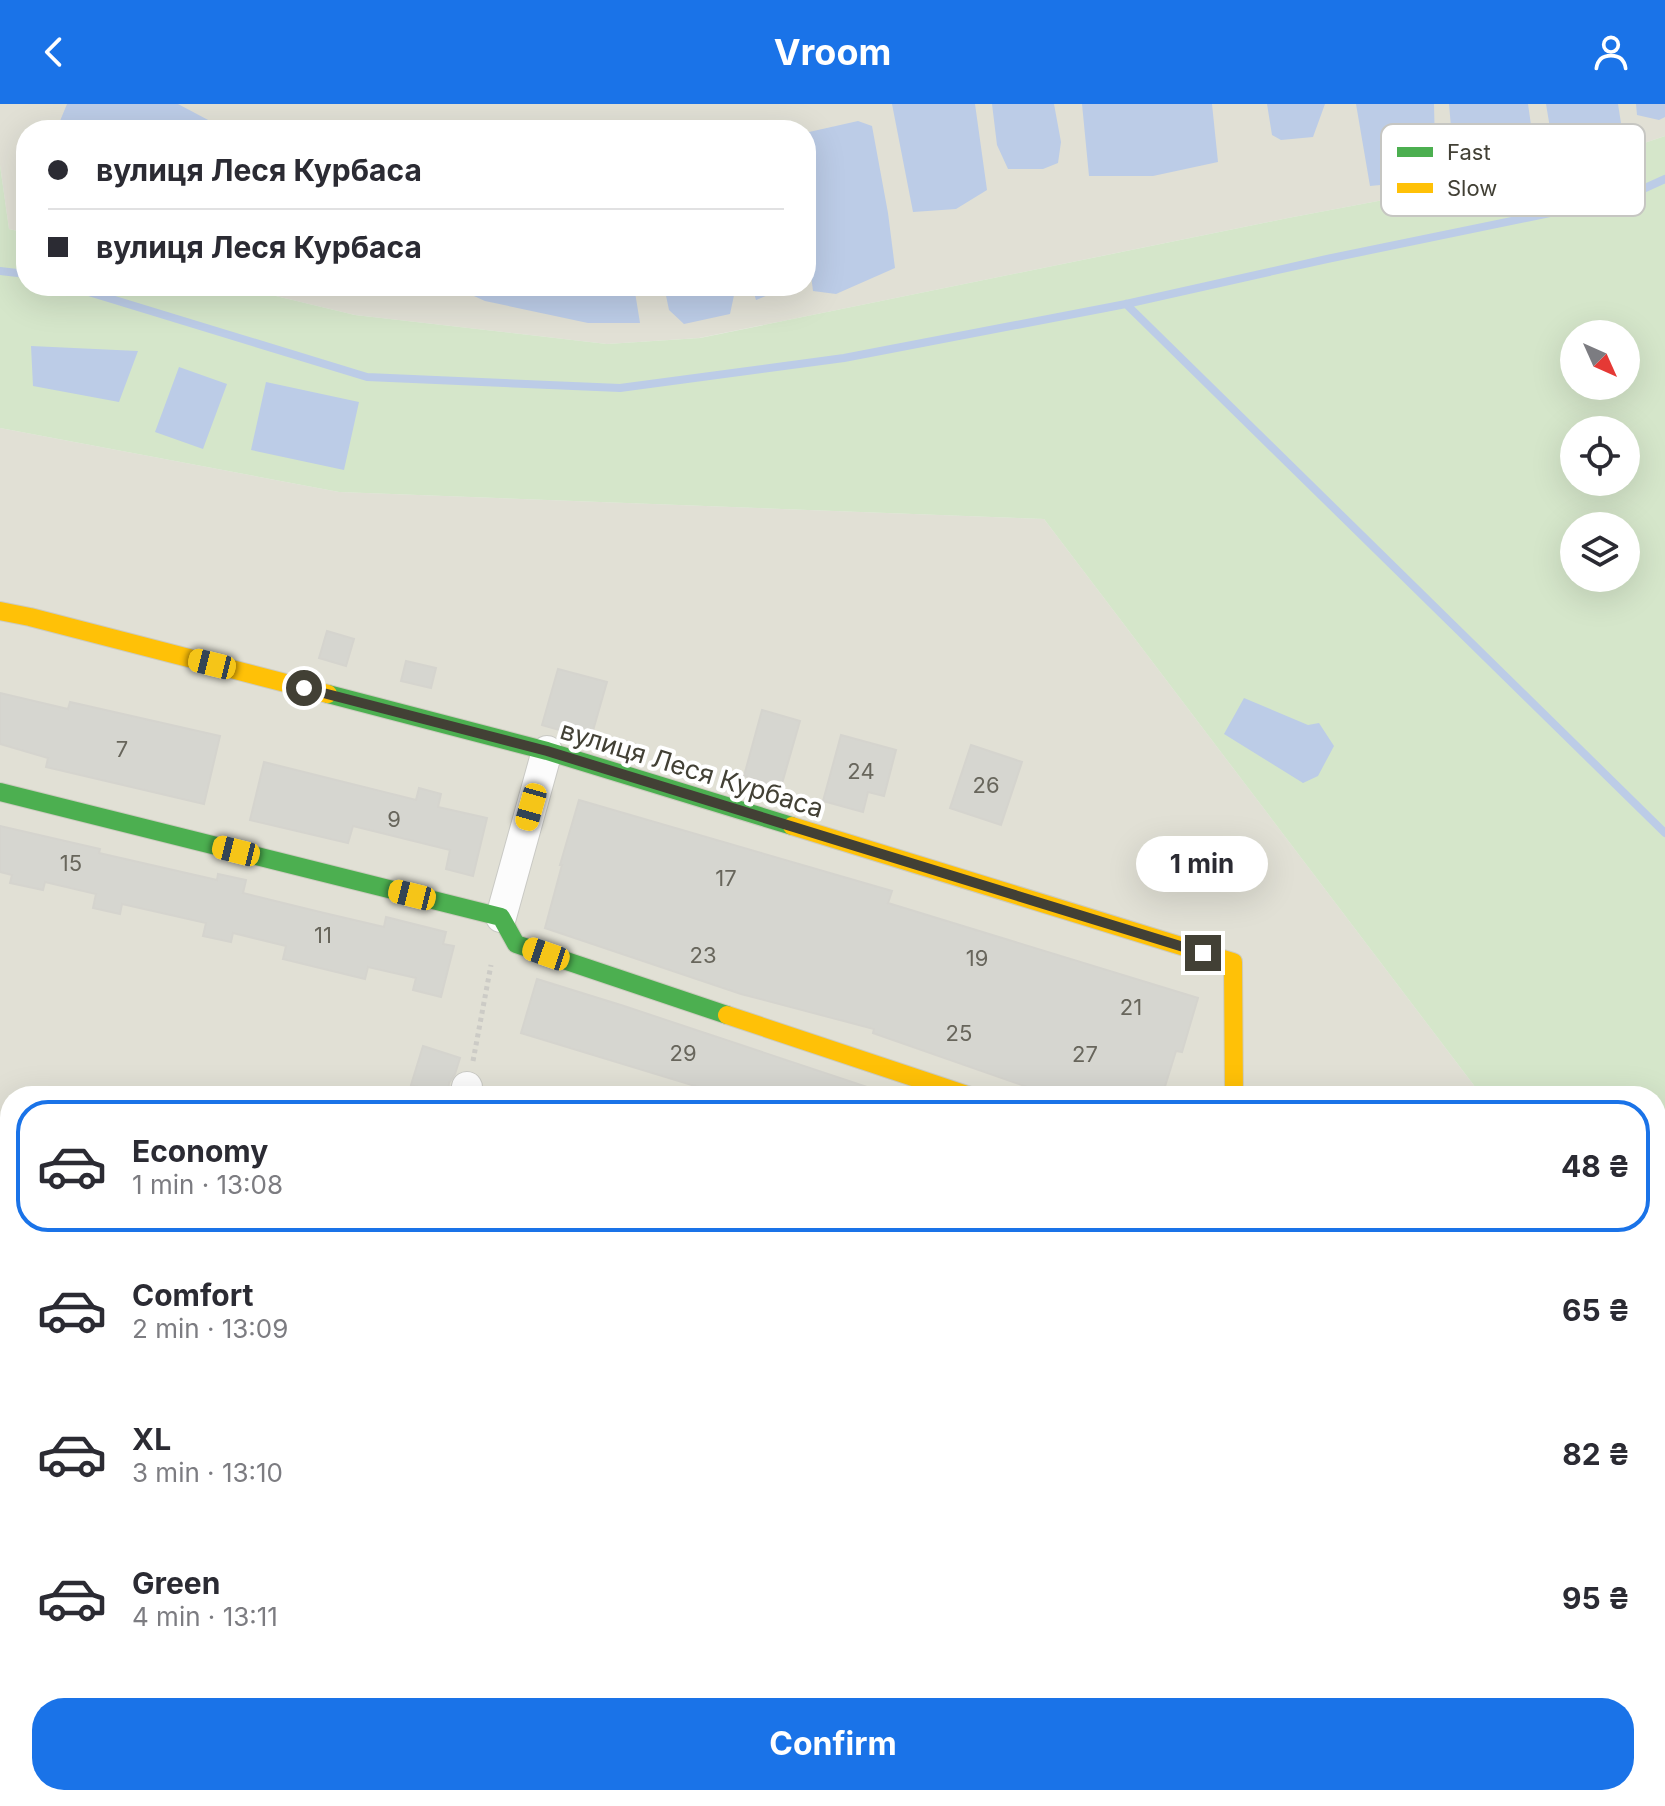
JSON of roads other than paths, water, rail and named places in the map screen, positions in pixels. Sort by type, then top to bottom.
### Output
[{"type":"street","name":"вулиця Леся Курбаса","points":[[0,611],[547,751],[1233,962],[1234,1086]]},
{"type":"street","points":[[547,751],[501,917],[516,944],[940,1086]]},
{"type":"street","points":[[0,792],[501,917]]},
{"type":"water","points":[[67,104],[178,104],[208,120],[60,120]]},
{"type":"water","points":[[892,104],[975,104],[987,190],[956,209],[913,212]]},
{"type":"water","points":[[992,104],[1054,104],[1061,142],[1058,163],[1043,169],[1008,169],[997,145]]},
{"type":"water","points":[[1082,104],[1212,104],[1218,162],[1153,176],[1089,176]]},
{"type":"water","points":[[1267,104],[1325,104],[1313,137],[1281,140],[1272,135]]},
{"type":"water","points":[[1356,104],[1434,104],[1434,124],[1381,124],[1381,185],[1370,186]]},
{"type":"water","points":[[1449,104],[1528,104],[1531,124],[1451,124]]},
{"type":"water","points":[[1546,104],[1618,104],[1621,123],[1617,124],[1549,124]]},
{"type":"water","points":[[1636,104],[1665,104],[1665,117],[1659,120],[1637,115]]},
{"type":"water","points":[[858,121],[872,126],[895,268],[836,294],[816,291],[816,130]]},
{"type":"water","points":[[474,296],[636,296],[640,323],[588,323]]},
{"type":"water","points":[[666,296],[734,296],[730,314],[684,324],[669,310]]},
{"type":"water","points":[[31,346],[138,351],[119,402],[33,386]]},
{"type":"water","points":[[179,367],[227,384],[203,449],[155,432]]},
{"type":"water","points":[[266,382],[359,402],[344,470],[251,450]]},
{"type":"water","points":[[1244,698],[1308,725],[1319,723],[1334,746],[1318,776],[1303,783],[1224,734]]},
{"type":"waterway","points":[[1645,188],[1665,179]]},
{"type":"waterway","points":[[102,296],[367,377],[620,388],[844,358],[1126,304],[1536,216]]},
{"type":"waterway","points":[[0,271],[16,273]]},
{"type":"waterway","points":[[1126,304],[1665,833]]}]
